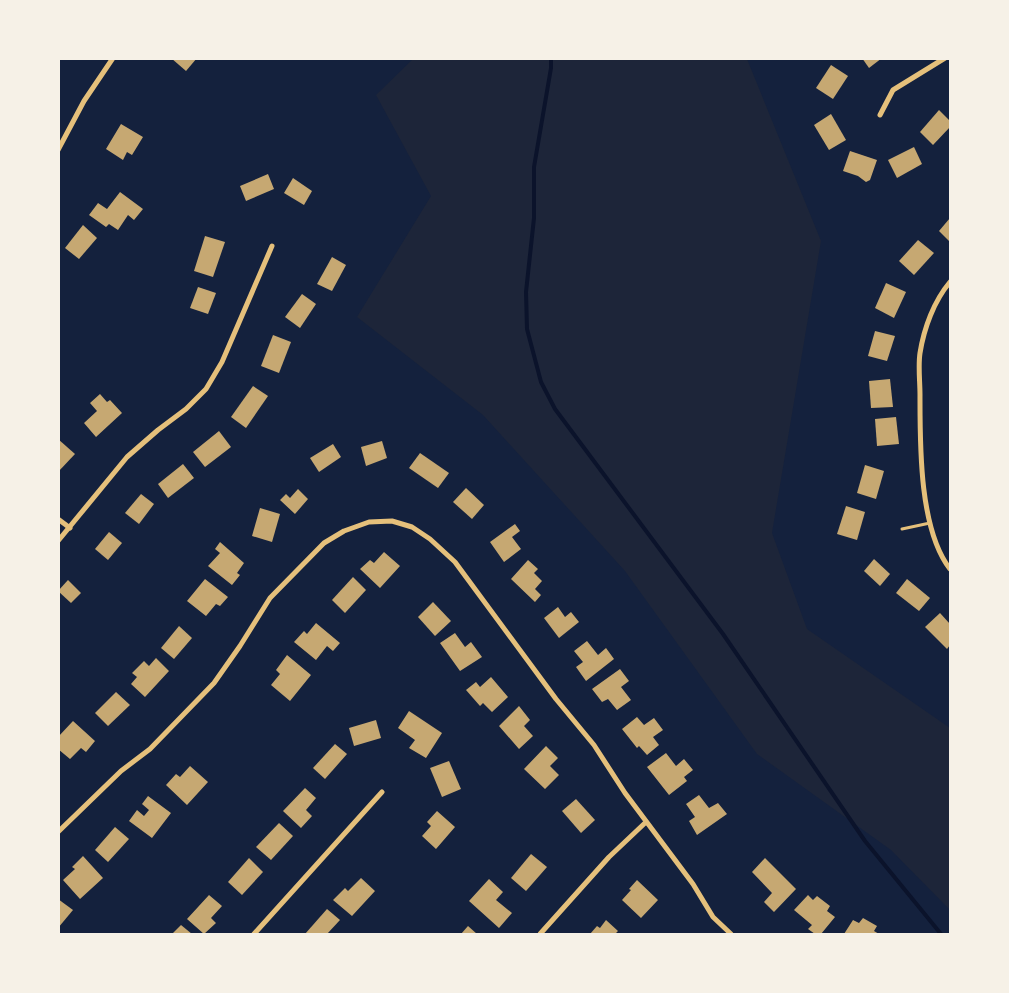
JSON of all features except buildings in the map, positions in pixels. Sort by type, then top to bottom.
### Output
[{"type":"street","points":[[58,150],[84,101],[113,58]]},
{"type":"street","points":[[880,115],[893,90],[945,58]]},
{"type":"street","points":[[58,541],[127,457],[186,409],[206,389],[222,362],[272,246]]},
{"type":"street","points":[[951,282],[929,319],[920,355],[920,417],[926,503],[930,524],[945,562],[951,569]]},
{"type":"street","points":[[58,519],[70,528]]},
{"type":"street","points":[[58,832],[121,771],[150,749],[214,683],[264,606],[315,551],[344,531],[369,522],[392,521],[412,527],[430,539],[455,562],[556,699],[594,745],[646,822],[693,884],[713,917],[731,934]]},
{"type":"street","points":[[254,934],[382,792]]},
{"type":"street","points":[[540,934],[609,857],[646,822]]},
{"type":"lane","points":[[902,529],[930,524]]},
{"type":"shaded area","points":[[414,58],[747,59],[821,241],[772,533],[807,629],[950,728],[950,910],[891,850],[757,754],[625,571],[483,415],[357,317],[431,196],[376,95]]},
{"type":"waterway","points":[[551,58],[534,167],[534,218],[526,292],[527,329],[541,382],[555,409],[723,634],[865,841],[941,934]]}]
